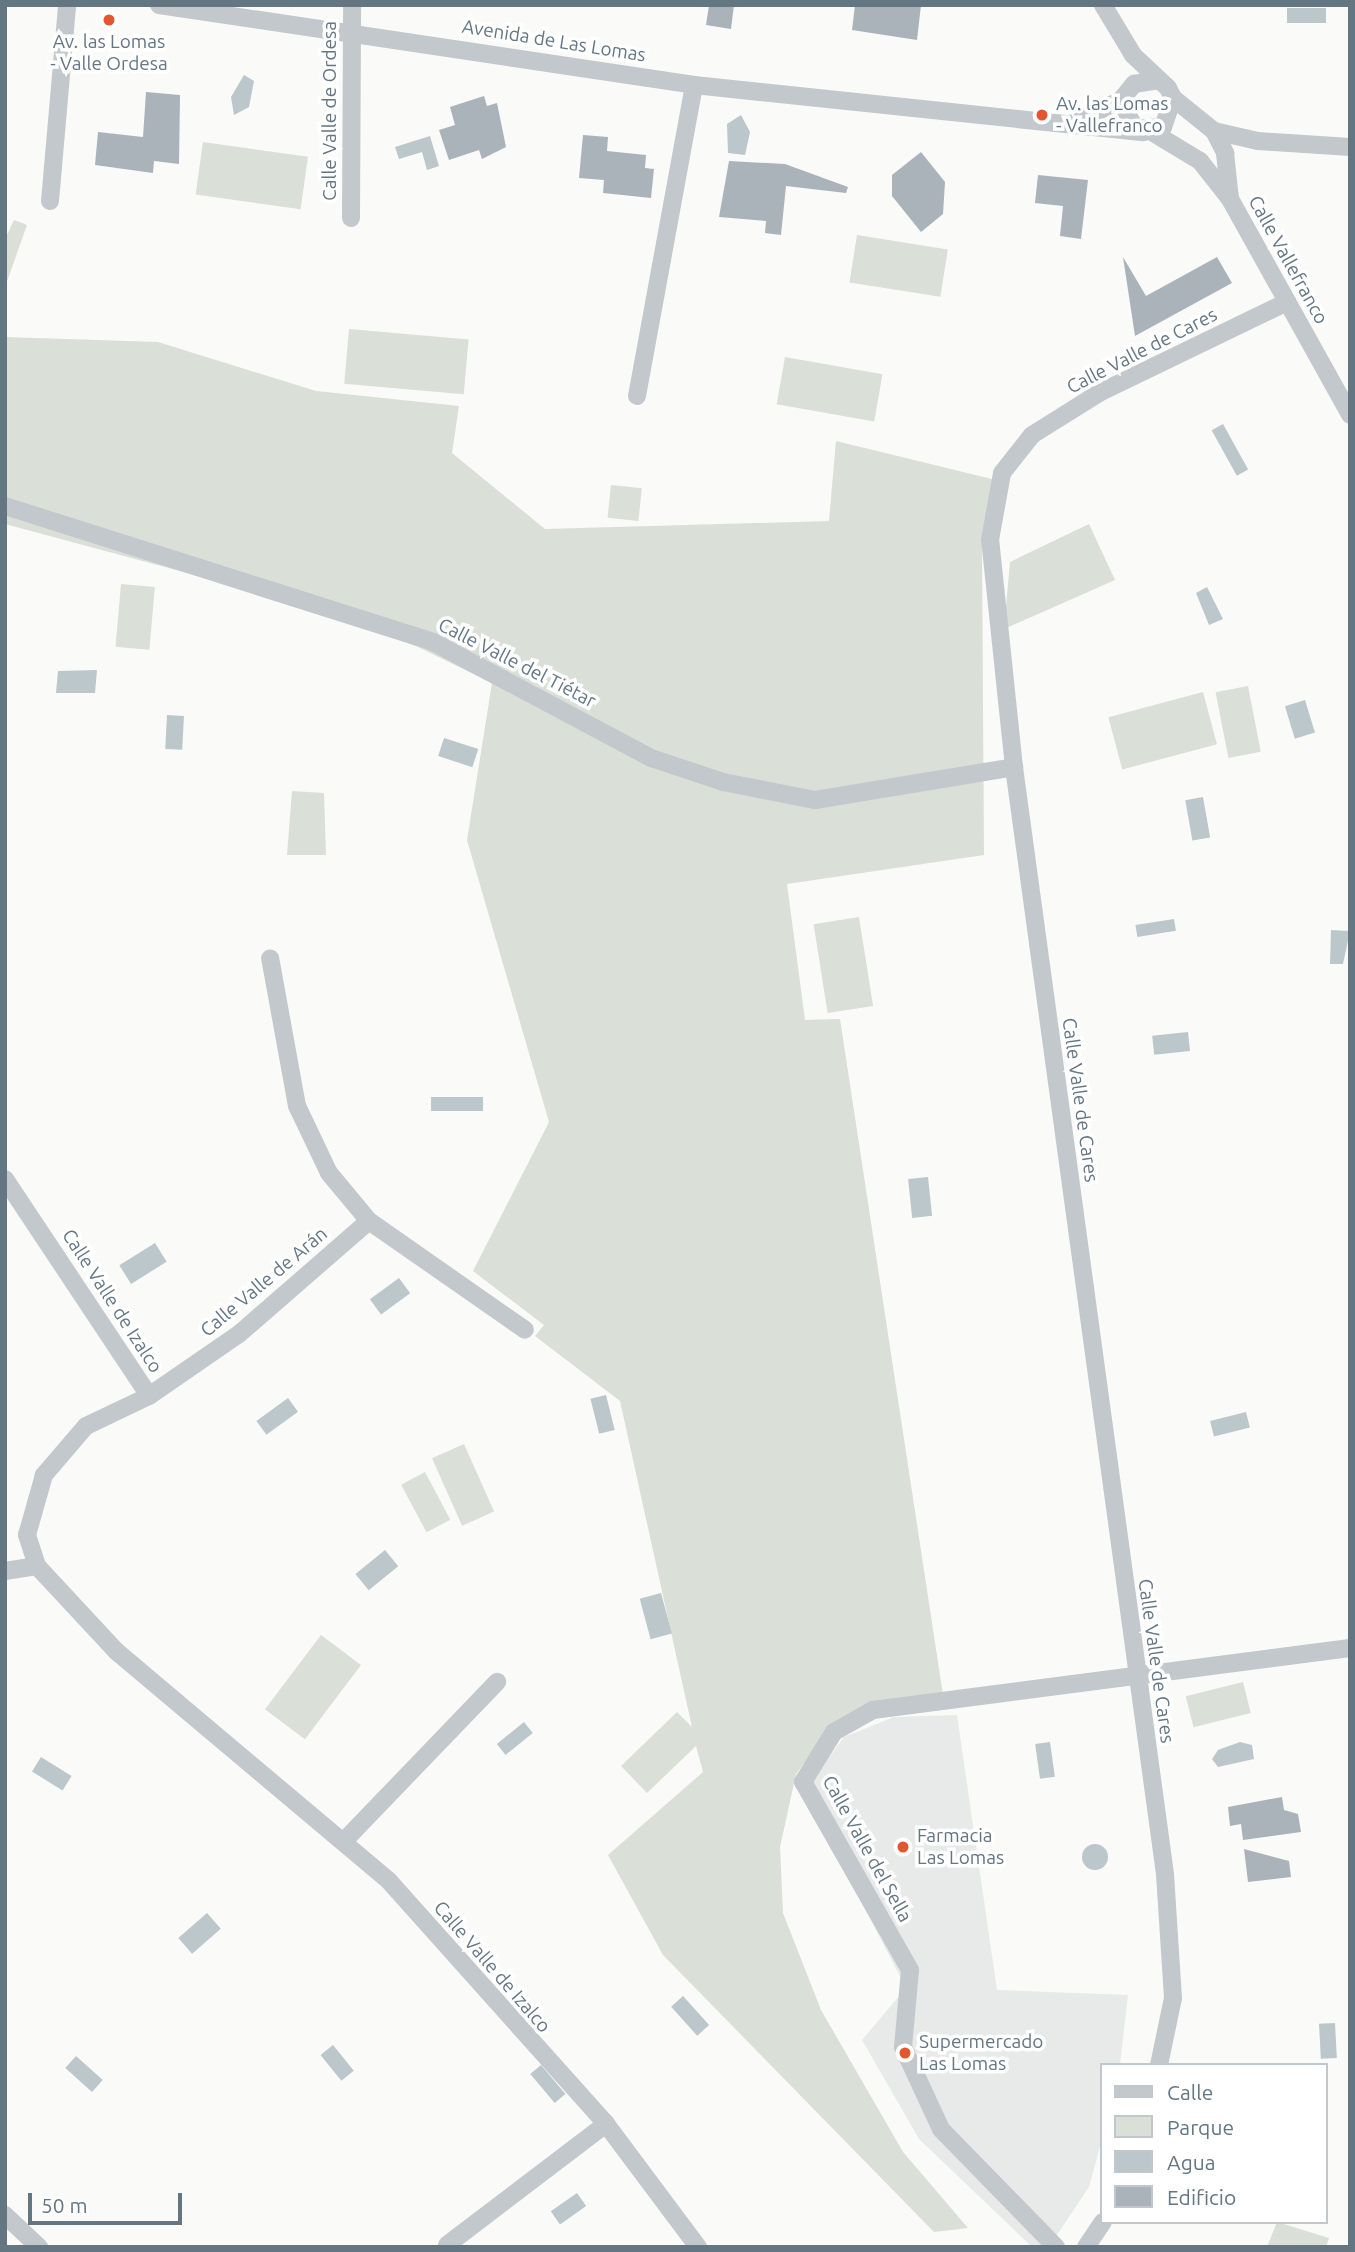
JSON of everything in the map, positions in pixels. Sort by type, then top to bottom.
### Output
[{"type":"street","points":[[50,201],[67,5]]},
{"type":"street","name":"Avenida de Las Lomas","points":[[159,5],[348,29],[694,85],[1148,132]]},
{"type":"street","name":"Calle Valle de Ordesa","points":[[351,218],[348,29],[352,5]]},
{"type":"street","points":[[1103,5],[1173,98],[1170,119],[1148,132],[1126,121],[1121,100]]},
{"type":"street","points":[[1073,123],[1121,100],[1134,84],[1158,80]]},
{"type":"street","points":[[637,396],[694,85]]},
{"type":"street","name":"Calle Vallefranco","points":[[1173,98],[1213,131],[1225,152],[1230,199]]},
{"type":"street","points":[[1213,131],[1258,141],[1350,147]]},
{"type":"street","name":"Calle Vallefranco","points":[[1148,132],[1200,161],[1230,199],[1350,415]]},
{"type":"street","points":[[1200,161],[1258,141]]},
{"type":"street","name":"Calle Valle de Cares","points":[[1159,2063],[1173,1998],[1165,1874],[1014,767],[990,540],[1002,473],[1032,435],[1099,393],[1287,302]]},
{"type":"street","name":"Calle Valle del Tiétar","points":[[5,506],[433,642],[651,758],[723,782],[815,800],[1014,767]]},
{"type":"street","points":[[270,958],[297,1106],[329,1173],[369,1221],[525,1330]]},
{"type":"street","name":"Calle Valle de Izalco","points":[[5,1179],[149,1396],[86,1426],[44,1475],[27,1535],[37,1566],[116,1651],[389,1881],[606,2124],[698,2247]]},
{"type":"street","name":"Calle Valle de Arán","points":[[149,1396],[239,1334],[369,1221]]},
{"type":"street","points":[[5,1571],[37,1566]]},
{"type":"street","name":"Calle Valle del Sella","points":[[1056,2247],[941,2129],[902,2048],[910,1970],[803,1782],[834,1732],[873,1710],[1350,1648]]},
{"type":"street","points":[[344,1841],[497,1682]]},
{"type":"street","points":[[447,2245],[606,2124]]},
{"type":"street","points":[[5,2215],[39,2247]]},
{"type":"street","points":[[1086,2247],[1102,2224]]},
{"type":"shaded area","points":[[957,1715],[997,1990],[1128,1995],[1120,2063],[1100,2063],[1100,2147],[1089,2187],[1049,2247],[1032,2247],[919,2139],[862,2040],[906,1988],[822,1826],[812,1781],[844,1737],[894,1717]]},
{"type":"green space","points":[[203,142],[308,157],[301,209],[196,194]]},
{"type":"green space","points":[[14,220],[27,225],[5,287],[5,239]]},
{"type":"green space","points":[[857,235],[948,249],[940,297],[849,282]]},
{"type":"green space","points":[[349,329],[469,339],[464,394],[344,384]]},
{"type":"green space","points":[[5,337],[158,342],[316,391],[459,406],[452,453],[545,529],[829,521],[836,441],[996,480],[982,549],[984,855],[787,884],[805,1020],[840,1019],[943,1695],[831,1727],[796,1774],[780,1847],[783,1913],[821,2010],[903,2152],[968,2228],[934,2232],[663,1955],[608,1855],[703,1772],[696,1746],[647,1793],[621,1766],[677,1712],[692,1727],[620,1401],[535,1336],[544,1325],[473,1271],[549,1122],[467,840],[492,683],[416,646],[288,600],[5,524]]},
{"type":"green space","points":[[785,357],[882,374],[874,421],[777,404]]},
{"type":"green space","points":[[611,485],[642,488],[638,521],[608,518]]},
{"type":"green space","points":[[1089,524],[1115,580],[1004,629],[1010,562]]},
{"type":"green space","points":[[121,584],[155,587],[149,650],[116,647]]},
{"type":"green space","points":[[1248,686],[1261,752],[1228,758],[1216,692]]},
{"type":"green space","points":[[1203,692],[1217,744],[1122,770],[1108,717]]},
{"type":"green space","points":[[292,791],[324,793],[326,855],[287,855]]},
{"type":"green space","points":[[859,917],[873,1006],[828,1013],[814,924]]},
{"type":"green space","points":[[464,1444],[494,1512],[462,1526],[432,1458]]},
{"type":"green space","points":[[425,1472],[450,1520],[427,1532],[401,1485]]},
{"type":"green space","points":[[321,1635],[361,1665],[305,1739],[265,1709]]},
{"type":"green space","points":[[1243,1682],[1251,1713],[1193,1727],[1186,1696]]},
{"type":"green space","points":[[1276,2224],[1329,2238],[1326,2247],[1267,2247]]},
{"type":"water","points":[[1287,8],[1326,8],[1326,23],[1287,23]]},
{"type":"water","points":[[244,75],[254,81],[249,107],[234,115],[231,97]]},
{"type":"water","points":[[741,115],[750,132],[745,155],[728,153],[727,124]]},
{"type":"water","points":[[430,136],[439,166],[427,170],[422,152],[399,159],[395,147]]},
{"type":"water","points":[[1223,424],[1248,469],[1237,476],[1212,430]]},
{"type":"water","points":[[1207,587],[1223,619],[1209,625],[1196,593]]},
{"type":"water","points":[[97,670],[95,693],[56,693],[58,671]]},
{"type":"water","points":[[1305,700],[1315,733],[1295,739],[1285,706]]},
{"type":"water","points":[[167,715],[184,716],[182,750],[165,749]]},
{"type":"water","points":[[444,738],[478,749],[472,767],[438,756]]},
{"type":"water","points":[[1203,797],[1210,837],[1192,841],[1185,800]]},
{"type":"water","points":[[1174,919],[1176,931],[1137,937],[1135,925]]},
{"type":"water","points":[[1331,930],[1350,931],[1343,964],[1330,964]]},
{"type":"water","points":[[1188,1032],[1190,1051],[1154,1055],[1152,1036]]},
{"type":"water","points":[[431,1097],[483,1097],[483,1111],[431,1111]]},
{"type":"water","points":[[928,1177],[932,1216],[912,1218],[908,1179]]},
{"type":"water","points":[[155,1243],[167,1262],[131,1284],[119,1265]]},
{"type":"water","points":[[399,1278],[410,1293],[381,1315],[370,1299]]},
{"type":"water","points":[[606,1395],[615,1430],[599,1434],[590,1399]]},
{"type":"water","points":[[288,1398],[298,1412],[266,1435],[256,1421]]},
{"type":"water","points":[[1246,1412],[1250,1428],[1214,1436],[1210,1421]]},
{"type":"water","points":[[385,1550],[398,1566],[369,1590],[355,1574]]},
{"type":"water","points":[[661,1593],[672,1634],[651,1639],[640,1599]]},
{"type":"water","points":[[524,1722],[533,1733],[506,1755],[497,1744]]},
{"type":"water","points":[[1050,1742],[1055,1777],[1040,1779],[1035,1744]]},
{"type":"water","points":[[1240,1742],[1252,1745],[1254,1759],[1218,1767],[1212,1759],[1218,1750]]},
{"type":"water","points":[[41,1757],[72,1776],[63,1790],[32,1771]]},
{"type":"water","points":[[1095,1844],[1104,1848],[1108,1857],[1104,1866],[1095,1870],[1086,1866],[1082,1857],[1086,1848]]},
{"type":"water","points":[[207,1913],[221,1929],[192,1954],[178,1938]]},
{"type":"water","points":[[683,1996],[709,2025],[697,2036],[671,2007]]},
{"type":"water","points":[[1335,2023],[1337,2058],[1321,2059],[1319,2024]]},
{"type":"water","points":[[333,2045],[354,2071],[341,2081],[321,2055]]},
{"type":"water","points":[[76,2056],[103,2080],[92,2092],[65,2068]]},
{"type":"water","points":[[541,2065],[565,2094],[555,2103],[530,2074]]},
{"type":"water","points":[[577,2193],[586,2206],[560,2224],[551,2211]]},
{"type":"building","points":[[709,5],[734,5],[731,29],[706,25]]},
{"type":"building","points":[[855,5],[921,5],[917,40],[852,30]]},
{"type":"building","points":[[146,92],[180,95],[179,164],[154,161],[153,173],[95,165],[98,132],[143,137]]},
{"type":"building","points":[[484,96],[487,106],[497,103],[506,147],[482,159],[479,150],[449,160],[439,130],[455,125],[450,107]]},
{"type":"building","points":[[583,135],[608,137],[607,151],[646,155],[645,168],[654,169],[651,198],[603,193],[604,180],[579,178]]},
{"type":"building","points":[[921,152],[945,182],[943,214],[921,232],[892,196],[892,175]]},
{"type":"building","points":[[729,161],[785,164],[848,187],[846,193],[786,186],[781,235],[765,233],[766,221],[719,217]]},
{"type":"building","points":[[1038,175],[1088,180],[1081,239],[1060,236],[1063,206],[1035,203]]},
{"type":"building","points":[[1123,257],[1146,296],[1217,257],[1232,283],[1135,336]]},
{"type":"building","points":[[1282,1797],[1284,1810],[1298,1814],[1301,1832],[1243,1840],[1241,1824],[1230,1826],[1228,1807]]},
{"type":"building","points":[[1244,1849],[1289,1861],[1291,1877],[1248,1882]]},
{"type":"place","name":"Av. las Lomas - Valle Ordesa","points":[[109,20]]},
{"type":"place","name":"Av. las Lomas - Vallefranco","points":[[1042,115]]},
{"type":"place","name":"Farmacia Las Lomas","points":[[903,1847]]},
{"type":"place","name":"Supermercado Las Lomas","points":[[905,2053]]}]
